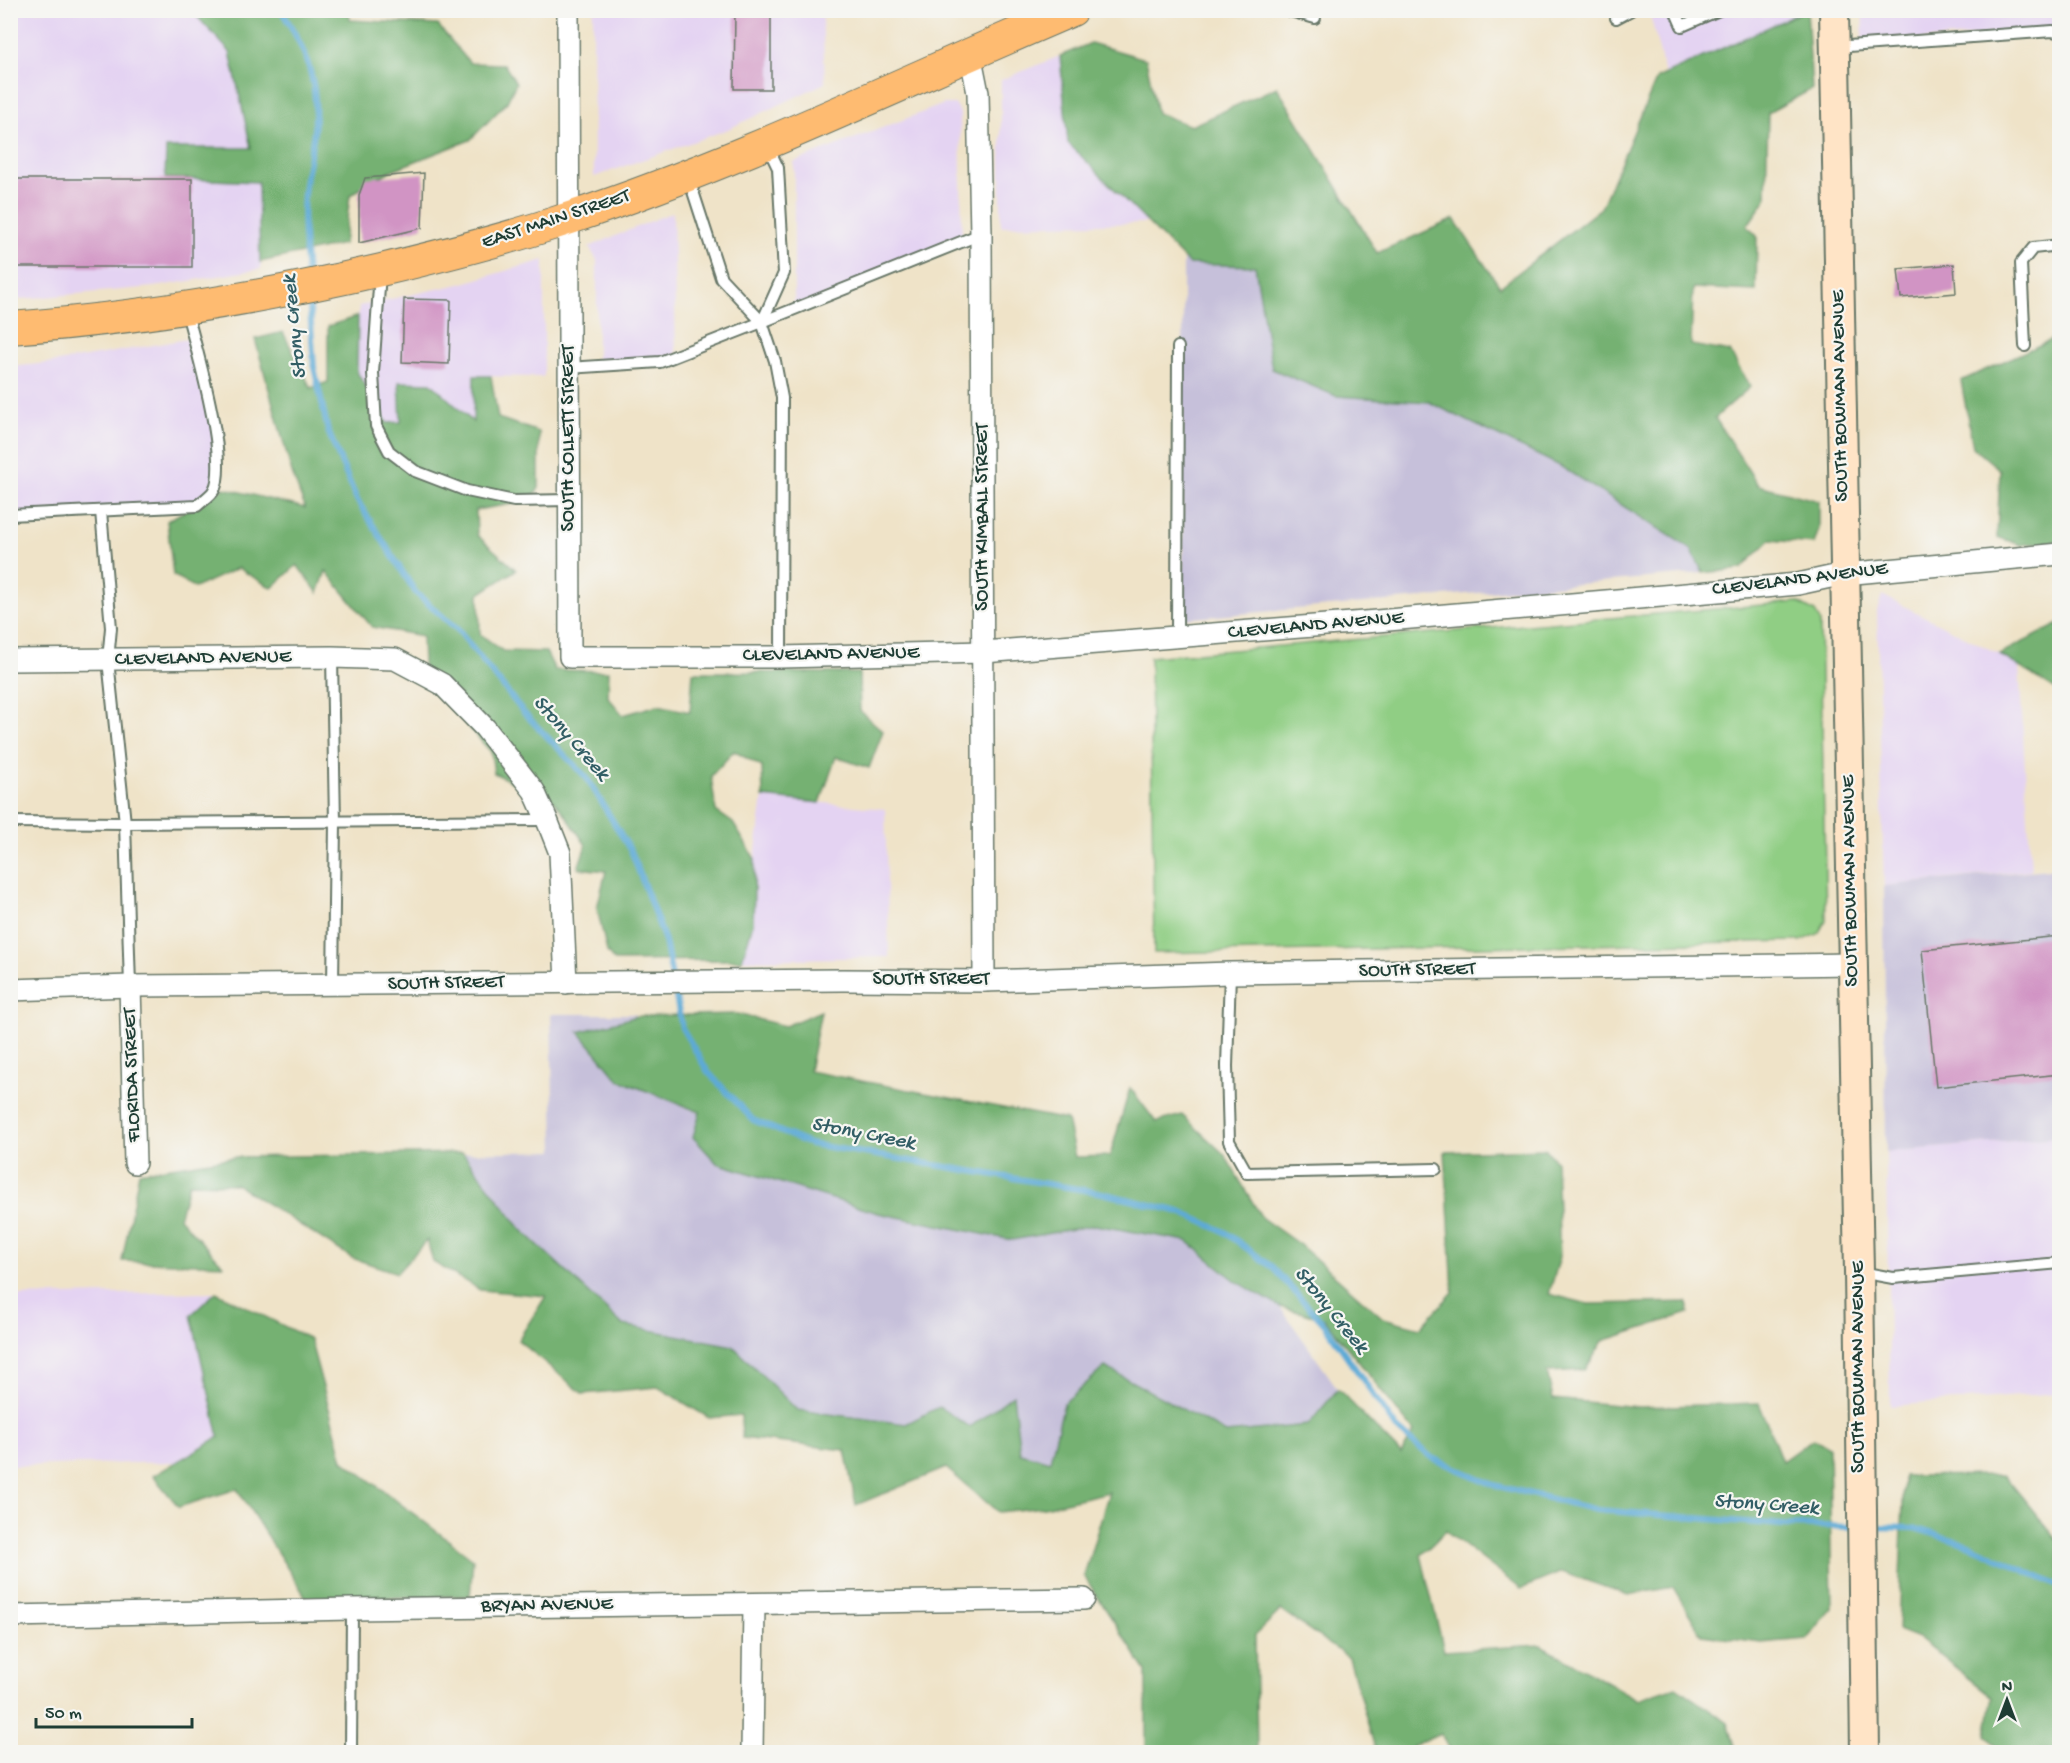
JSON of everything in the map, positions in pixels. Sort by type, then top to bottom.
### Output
[{"type":"main road","name":"EAST MAIN STREET","points":[[10,328],[186,309],[263,295],[433,258],[569,219],[767,143],[1072,10]]},
{"type":"main road","name":"SOUTH BOWMAN AVENUE","points":[[1834,10],[1859,1271],[1865,1752]]},
{"type":"street","name":"SOUTH COLLETT STREET","points":[[568,10],[570,657]]},
{"type":"street","name":"SOUTH KIMBALL STREET","points":[[970,53],[978,93],[981,234],[984,981]]},
{"type":"street","name":"CLEVELAND AVENUE","points":[[570,657],[781,657],[984,652],[1798,584],[1844,574],[2060,554]]},
{"type":"street","name":"CLEVELAND AVENUE","points":[[10,660],[332,657],[395,659],[442,684],[485,728],[534,791],[547,820]]},
{"type":"street","points":[[547,820],[560,854],[566,983]]},
{"type":"street","name":"SOUTH STREET","points":[[10,990],[130,986],[984,981],[1230,974],[1852,964]]},
{"type":"street","name":"FLORIDA STREET","points":[[130,986],[135,1164]]},
{"type":"street","name":"BRYAN AVENUE","points":[[10,1616],[1084,1599]]},
{"type":"street","points":[[752,1752],[754,1604]]},
{"type":"lane","points":[[1287,10],[1315,18]]},
{"type":"lane","points":[[1616,18],[1631,10]]},
{"type":"lane","points":[[1675,10],[1682,26],[1699,14],[1719,10]]},
{"type":"lane","points":[[1834,47],[2041,32],[2060,33]]},
{"type":"lane","points":[[762,322],[784,273],[778,168],[767,143]]},
{"type":"lane","points":[[688,175],[721,278],[762,322],[775,361],[782,398],[781,657]]},
{"type":"lane","points":[[568,368],[660,362],[981,234]]},
{"type":"lane","points":[[2025,346],[2021,263],[2033,248],[2060,245]]},
{"type":"lane","points":[[379,270],[381,278],[373,373],[376,426],[389,451],[416,471],[467,491],[514,501],[569,500]]},
{"type":"lane","points":[[10,515],[197,506],[214,490],[218,464],[214,425],[186,309]]},
{"type":"lane","points":[[1177,637],[1178,347]]},
{"type":"lane","points":[[101,512],[111,628],[108,660],[125,823],[130,986]]},
{"type":"lane","points":[[332,657],[335,822],[333,985]]},
{"type":"lane","points":[[10,822],[547,820]]},
{"type":"lane","points":[[1230,974],[1227,1066],[1229,1141],[1247,1173],[1436,1169]]},
{"type":"lane","points":[[1859,1271],[1893,1278],[2060,1263]]},
{"type":"lane","points":[[351,1752],[352,1609]]},
{"type":"shaded area","points":[[1649,10],[1804,11],[1665,74]]},
{"type":"shaded area","points":[[11,11],[192,11],[230,52],[258,182],[261,269],[153,287],[11,300]]},
{"type":"shaded area","points":[[593,11],[822,11],[825,83],[726,130],[594,177]]},
{"type":"shaded area","points":[[1863,11],[2059,11],[2059,28],[1862,45]]},
{"type":"shaded area","points":[[1060,56],[1068,143],[1147,223],[1001,226],[1001,80]]},
{"type":"shaded area","points":[[944,104],[955,104],[960,113],[962,242],[794,310],[794,162]]},
{"type":"shaded area","points":[[673,212],[676,355],[597,366],[597,260],[589,247]]},
{"type":"shaded area","points":[[1183,259],[1189,264],[1255,266],[1336,396],[1429,402],[1560,466],[1691,549],[1703,573],[1183,619]]},
{"type":"shaded area","points":[[544,260],[544,377],[474,376],[473,423],[387,423],[357,372],[359,306],[460,284]]},
{"type":"shaded area","points":[[193,338],[214,425],[214,490],[197,506],[11,515],[10,367],[58,362]]},
{"type":"shaded area","points":[[1882,595],[1999,654],[2019,667],[2031,870],[1884,886],[1877,611]]},
{"type":"shaded area","points":[[763,797],[885,809],[889,957],[742,960],[753,924],[755,859]]},
{"type":"shaded area","points":[[2059,868],[2059,1137],[1886,1152],[1884,886]]},
{"type":"shaded area","points":[[551,1014],[634,1014],[638,1016],[580,1032],[619,1080],[1012,1240],[1095,1225],[1187,1240],[1236,1281],[1280,1307],[1338,1389],[1308,1425],[1226,1433],[1105,1367],[1064,1403],[1050,1461],[1020,1453],[1012,1396],[970,1427],[939,1407],[906,1424],[796,1410],[733,1346],[623,1325],[521,1229],[463,1153],[554,1151]]},
{"type":"shaded area","points":[[2059,1137],[2059,1393],[1890,1406],[1886,1152]]},
{"type":"shaded area","points":[[216,1292],[191,1315],[219,1437],[176,1462],[11,1466],[10,1296]]},
{"type":"green space","points":[[192,11],[349,11],[350,20],[438,25],[470,63],[504,64],[516,83],[507,102],[470,140],[390,171],[350,195],[344,244],[260,262],[258,182],[165,178],[166,148],[251,148],[230,52]]},
{"type":"green space","points":[[1807,11],[1812,89],[1768,113],[1766,199],[1747,226],[1757,236],[1756,291],[1693,288],[1691,345],[1730,352],[1750,387],[1715,418],[1758,485],[1819,501],[1819,529],[1814,544],[1770,540],[1741,569],[1703,573],[1691,549],[1560,466],[1429,402],[1336,396],[1272,369],[1255,266],[1189,264],[1068,143],[1060,56],[1091,43],[1146,59],[1157,113],[1191,126],[1277,87],[1377,253],[1454,219],[1500,287],[1601,208],[1657,78]]},
{"type":"green space","points":[[358,316],[357,372],[387,423],[401,422],[399,382],[431,383],[473,422],[474,376],[491,376],[498,418],[539,432],[539,488],[530,501],[476,510],[477,535],[516,570],[479,594],[480,634],[503,651],[546,652],[555,670],[609,671],[608,697],[623,715],[658,705],[690,712],[693,672],[859,673],[860,711],[883,731],[869,768],[836,757],[820,803],[763,797],[762,767],[734,751],[711,776],[716,811],[733,823],[755,859],[753,924],[742,960],[614,961],[607,952],[597,908],[606,871],[578,868],[586,845],[565,814],[529,772],[514,783],[494,773],[491,752],[438,693],[423,665],[422,636],[372,627],[326,571],[318,593],[297,565],[272,588],[238,568],[195,588],[173,575],[167,521],[224,488],[305,508],[292,473],[255,339],[283,332],[311,388],[328,382],[328,326]]},
{"type":"green space","points":[[2059,336],[2059,541],[2021,545],[1997,537],[2000,470],[1973,447],[1961,381]]},
{"type":"green space","points":[[1797,602],[1815,612],[1820,621],[1826,920],[1818,934],[1801,941],[1154,953],[1150,657]]},
{"type":"green space","points":[[2059,624],[2059,692],[1999,654]]},
{"type":"green space","points":[[821,1011],[809,1071],[1067,1120],[1075,1157],[1110,1156],[1130,1088],[1156,1122],[1182,1115],[1224,1154],[1262,1218],[1300,1245],[1383,1318],[1420,1328],[1453,1292],[1445,1152],[1546,1149],[1556,1162],[1560,1257],[1549,1294],[1588,1304],[1687,1302],[1689,1313],[1603,1341],[1585,1370],[1547,1372],[1553,1399],[1639,1407],[1759,1403],[1782,1461],[1813,1439],[1829,1448],[1832,1608],[1807,1639],[1761,1643],[1702,1635],[1673,1587],[1628,1595],[1562,1572],[1521,1589],[1446,1531],[1421,1555],[1444,1651],[1541,1645],[1638,1700],[1676,1687],[1728,1723],[1737,1752],[1452,1752],[1440,1733],[1412,1746],[1411,1752],[1376,1752],[1349,1658],[1281,1610],[1255,1635],[1257,1752],[1146,1752],[1146,1671],[1084,1576],[1109,1492],[1044,1507],[998,1512],[946,1468],[856,1505],[845,1450],[742,1438],[741,1415],[709,1418],[658,1387],[583,1394],[518,1340],[546,1296],[480,1290],[433,1262],[427,1240],[397,1273],[352,1258],[236,1184],[189,1183],[179,1218],[223,1265],[122,1261],[139,1172],[236,1157],[463,1153],[521,1229],[623,1325],[733,1346],[797,1410],[906,1424],[939,1407],[970,1427],[1013,1395],[1020,1453],[1050,1461],[1064,1403],[1105,1367],[1226,1433],[1308,1425],[1338,1389],[1401,1454],[1414,1432],[1325,1319],[1280,1307],[1236,1281],[1187,1241],[1095,1225],[1012,1240],[878,1213],[717,1163],[693,1137],[700,1112],[619,1080],[579,1032],[638,1016],[737,1014],[785,1026]]},
{"type":"green space","points":[[216,1292],[310,1339],[343,1460],[473,1559],[470,1596],[307,1599],[237,1489],[179,1507],[153,1476],[219,1437],[191,1315]]},
{"type":"green space","points":[[2004,1475],[2059,1542],[2059,1752],[2002,1752],[1986,1735],[1993,1697],[1918,1638],[1898,1630],[1904,1476]]},
{"type":"building","points":[[735,10],[771,10],[771,89],[734,89]]},
{"type":"building","points":[[424,173],[422,228],[359,243],[359,195],[365,178]]},
{"type":"building","points":[[17,179],[192,179],[192,267],[17,267]]},
{"type":"building","points":[[1954,264],[1956,293],[1901,298],[1898,269]]},
{"type":"building","points":[[404,299],[451,300],[449,364],[402,362]]},
{"type":"building","points":[[2060,936],[2060,1074],[1936,1087],[1922,950]]},
{"type":"waterway","name":"Stony Creek","points":[[281,10],[304,53],[313,82],[315,98],[314,131],[303,208],[307,277]]},
{"type":"waterway","name":"Stony Creek","points":[[309,296],[314,367],[328,431],[357,500],[416,593],[458,630],[524,713],[587,778],[632,853],[665,941],[682,1028],[708,1072],[753,1120],[810,1144],[1102,1193],[1180,1212],[1225,1232],[1272,1267],[1326,1326],[1397,1429],[1432,1458],[1494,1485],[1597,1510],[1782,1525],[1854,1527]]},
{"type":"waterway","name":"Stony Creek","points":[[1870,1527],[1914,1528],[1970,1545],[2060,1587]]}]
